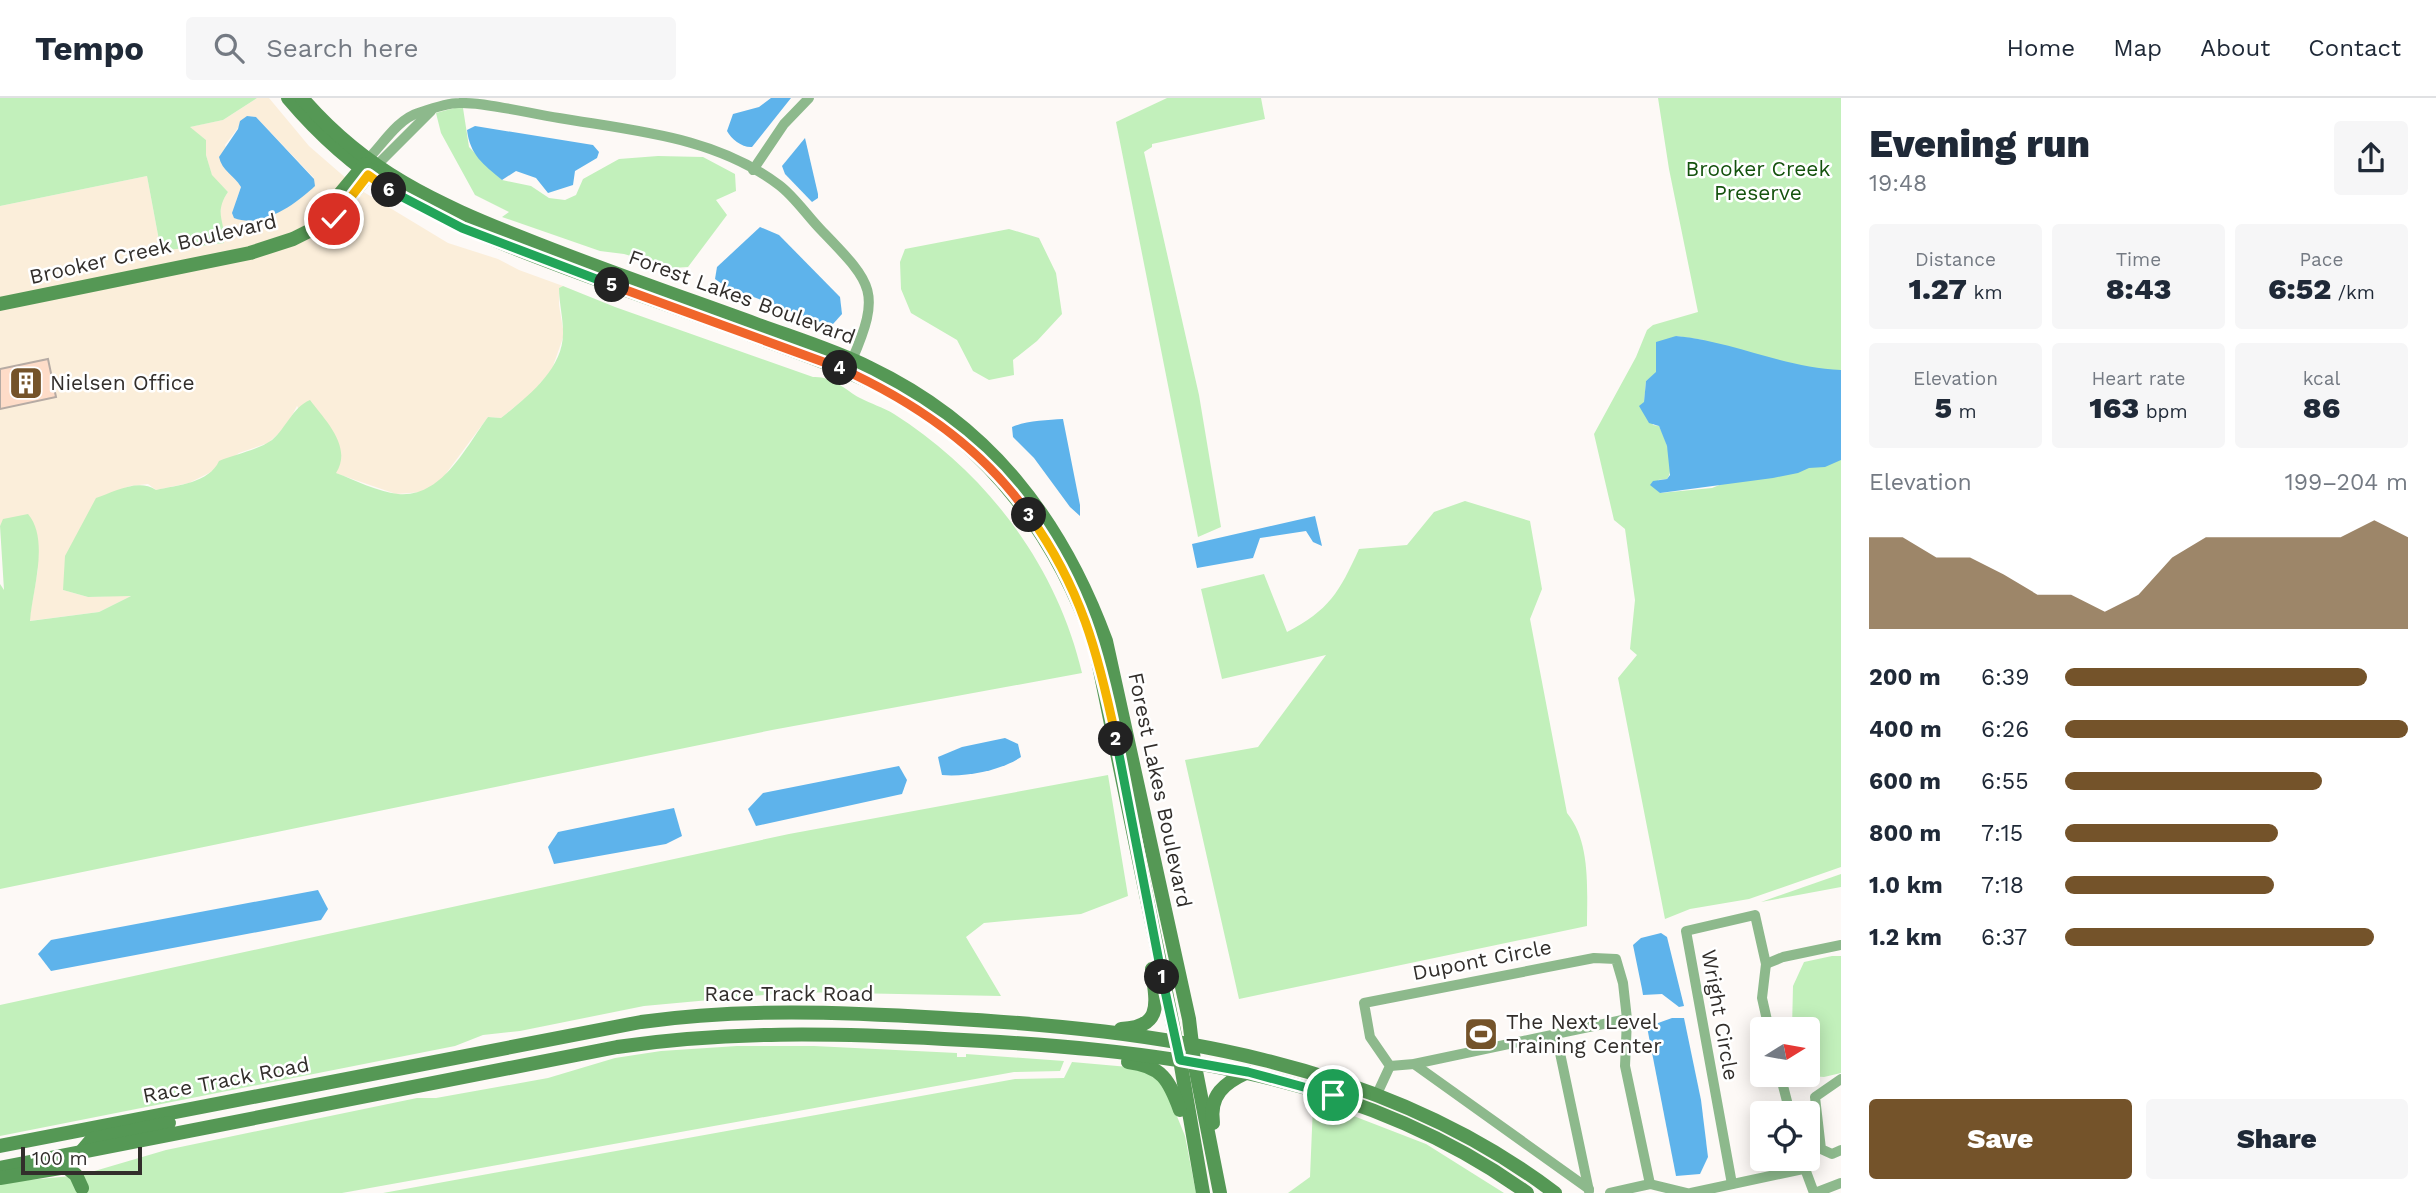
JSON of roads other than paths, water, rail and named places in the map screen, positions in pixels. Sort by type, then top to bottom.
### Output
[{"type":"main road","name":"Forest Lakes Boulevard","points":[[288,98],[314,127],[427,211],[462,228],[837,367],[892,393],[947,430],[983,461],[1013,494],[1047,540],[1064,571],[1081,606],[1095,646],[1176,1043],[1187,1060],[1220,1192]]},
{"type":"main road","name":"Forest Lakes Boulevard","points":[[302,98],[368,167],[464,215],[852,360],[897,382],[928,401],[991,452],[1035,503],[1074,565],[1091,602],[1114,669],[1193,1045],[1187,1060],[1190,1131],[1202,1191]]},
{"type":"main road","name":"Brooker Creek Boulevard","points":[[0,304],[250,253],[293,239],[313,228],[368,167]]},
{"type":"main road","points":[[1100,1031],[1143,1026],[1153,1015],[1156,1004],[1125,808],[1126,791]]},
{"type":"main road","name":"Race Track Road","points":[[0,1146],[570,1033],[669,1018],[745,1013],[834,1013],[979,1020],[1100,1031],[1193,1045],[1302,1068],[1377,1094],[1477,1142],[1555,1193]]},
{"type":"main road","points":[[841,1035],[856,1026],[960,1031],[972,1028],[979,1020]]},
{"type":"main road","name":"Race Track Road","points":[[0,1168],[617,1046],[719,1035],[841,1035],[978,1040],[1187,1060],[1248,1072],[1333,1095],[1409,1125],[1441,1141],[1527,1193]]},
{"type":"main road","points":[[945,1039],[960,1045],[962,1053]]},
{"type":"main road","points":[[978,1040],[1002,1049],[1140,1063],[1151,1067],[1172,1086],[1190,1131]]},
{"type":"main road","points":[[1220,1192],[1220,1167],[1212,1106],[1224,1085],[1248,1072]]},
{"type":"main road","points":[[81,1152],[92,1139],[195,1117],[222,1103]]},
{"type":"main road","points":[[0,1178],[66,1167],[76,1175],[82,1188]]},
{"type":"street","points":[[753,170],[784,124],[809,98]]},
{"type":"street","name":"Brooker Creek Boulevard","points":[[368,167],[431,110],[458,103],[652,133],[730,155],[780,186],[849,259],[865,281],[870,309],[866,327],[852,360]]},
{"type":"street","name":"Wright Circle","points":[[1732,1184],[1686,932],[1755,915],[1766,964],[1762,998],[1766,1017]]},
{"type":"street","points":[[1766,964],[1783,957],[1841,945]]},
{"type":"street","name":"Dupont Circle","points":[[1390,1066],[1370,1037],[1364,1003],[1594,958],[1616,958],[1623,984],[1627,1019],[1625,1066],[1650,1184]]},
{"type":"street","points":[[1377,1094],[1390,1066],[1627,1019]]},
{"type":"street","points":[[1556,1034],[1589,1191]]},
{"type":"street","points":[[1414,1063],[1589,1191]]},
{"type":"street","points":[[1841,1079],[1815,1097],[1821,1149],[1832,1154],[1841,1150]]},
{"type":"street","points":[[1610,1193],[1650,1184],[1689,1193],[1778,1171]]},
{"type":"street","points":[[1805,1171],[1815,1193],[1841,1183]]},
{"type":"water","points":[[771,98],[791,98],[752,147],[734,140],[727,131],[733,114],[759,107]]},
{"type":"water","points":[[247,116],[256,117],[314,179],[315,186],[278,213],[245,221],[234,218],[232,213],[241,187],[219,157],[238,129],[240,121]]},
{"type":"water","points":[[475,126],[593,145],[599,152],[597,158],[575,171],[573,185],[548,193],[536,178],[516,171],[502,180],[489,169],[471,146],[467,130]]},
{"type":"water","points":[[805,138],[818,194],[818,198],[812,202],[785,174],[782,166]]},
{"type":"water","points":[[760,227],[779,235],[840,297],[842,314],[833,324],[816,321],[725,286],[715,279],[717,267]]},
{"type":"water","points":[[1676,336],[1718,343],[1799,365],[1841,370],[1841,460],[1825,467],[1809,468],[1773,478],[1660,493],[1650,485],[1653,481],[1667,479],[1670,475],[1667,446],[1659,426],[1649,423],[1639,406],[1644,402],[1646,381],[1656,372],[1656,342]]},
{"type":"water","points":[[1063,419],[1080,516],[1070,507],[1034,458],[1013,437],[1012,427],[1017,425]]},
{"type":"water","points":[[1315,516],[1322,546],[1313,542],[1306,531],[1260,538],[1253,558],[1197,568],[1192,544]]},
{"type":"water","points":[[1005,738],[1018,744],[1021,757],[983,772],[942,775],[938,757],[962,747]]},
{"type":"water","points":[[899,766],[907,780],[902,794],[756,826],[748,809],[763,793]]},
{"type":"water","points":[[674,808],[682,836],[666,844],[554,864],[548,847],[558,832]]},
{"type":"water","points":[[318,890],[328,909],[321,920],[51,971],[38,954],[51,940]]},
{"type":"water","points":[[1661,933],[1667,937],[1684,1006],[1679,1007],[1662,994],[1643,995],[1633,945],[1641,938]]},
{"type":"water","points":[[1672,1018],[1684,1018],[1701,1100],[1708,1157],[1700,1174],[1676,1176],[1647,1027]]},
{"type":"place","name":"Nielsen Office","points":[[26,383]]},
{"type":"place","name":"The Next Level Training Center","points":[[1481,1034]]},
{"type":"park label","name":"Brooker Creek Preserve","points":[[1758,181]]}]
